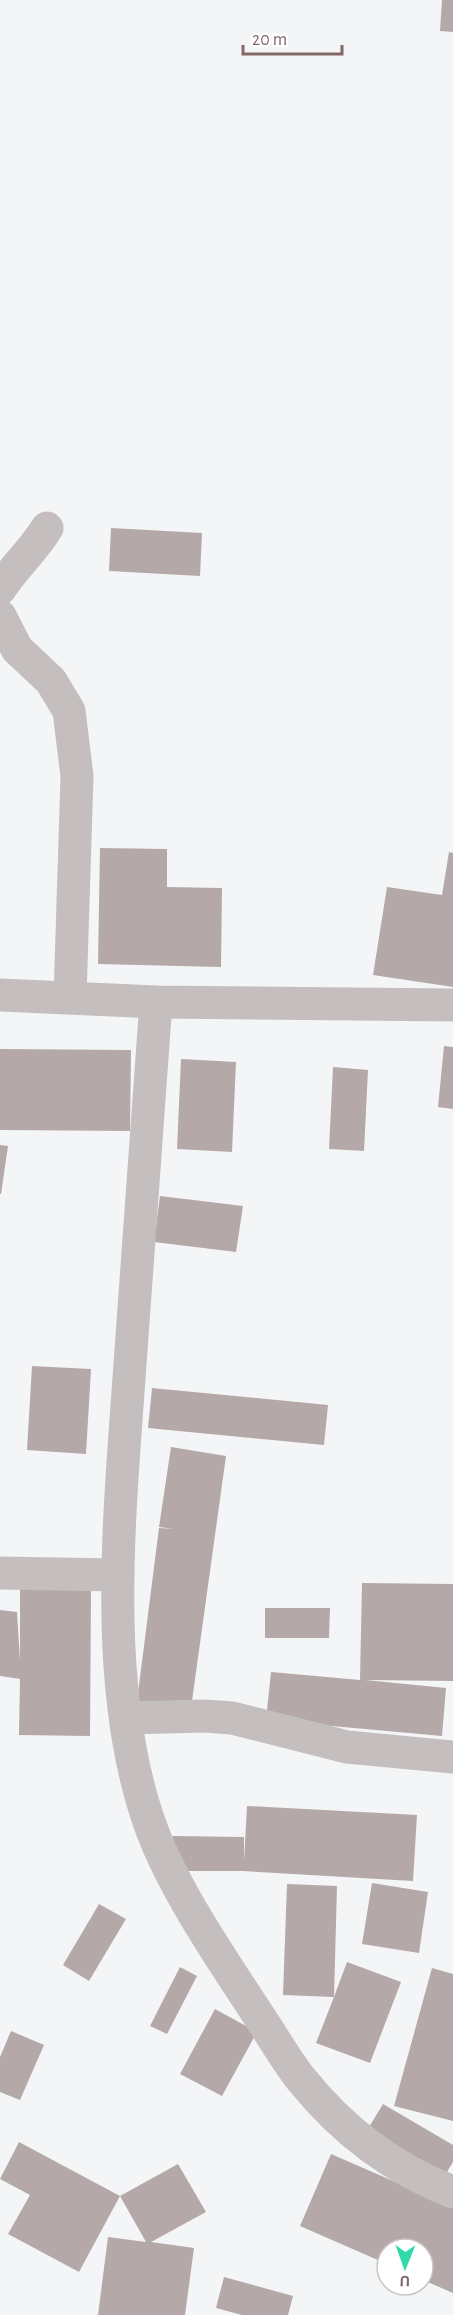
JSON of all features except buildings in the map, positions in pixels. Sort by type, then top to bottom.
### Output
[{"type":"street","points":[[0,589],[14,567],[37,544],[47,528]]},
{"type":"street","points":[[0,616],[17,649],[51,681],[69,711],[77,776],[70,998]]},
{"type":"street","points":[[0,995],[156,1002],[453,1005]]},
{"type":"street","points":[[156,1002],[123,1456],[118,1575],[126,1718],[140,1790],[152,1831],[173,1875],[233,1977],[301,2079],[350,2131],[418,2178],[453,2192]]},
{"type":"street","points":[[0,1573],[118,1575]]},
{"type":"street","points":[[126,1718],[205,1716],[232,1718],[347,1747],[453,1757]]}]
